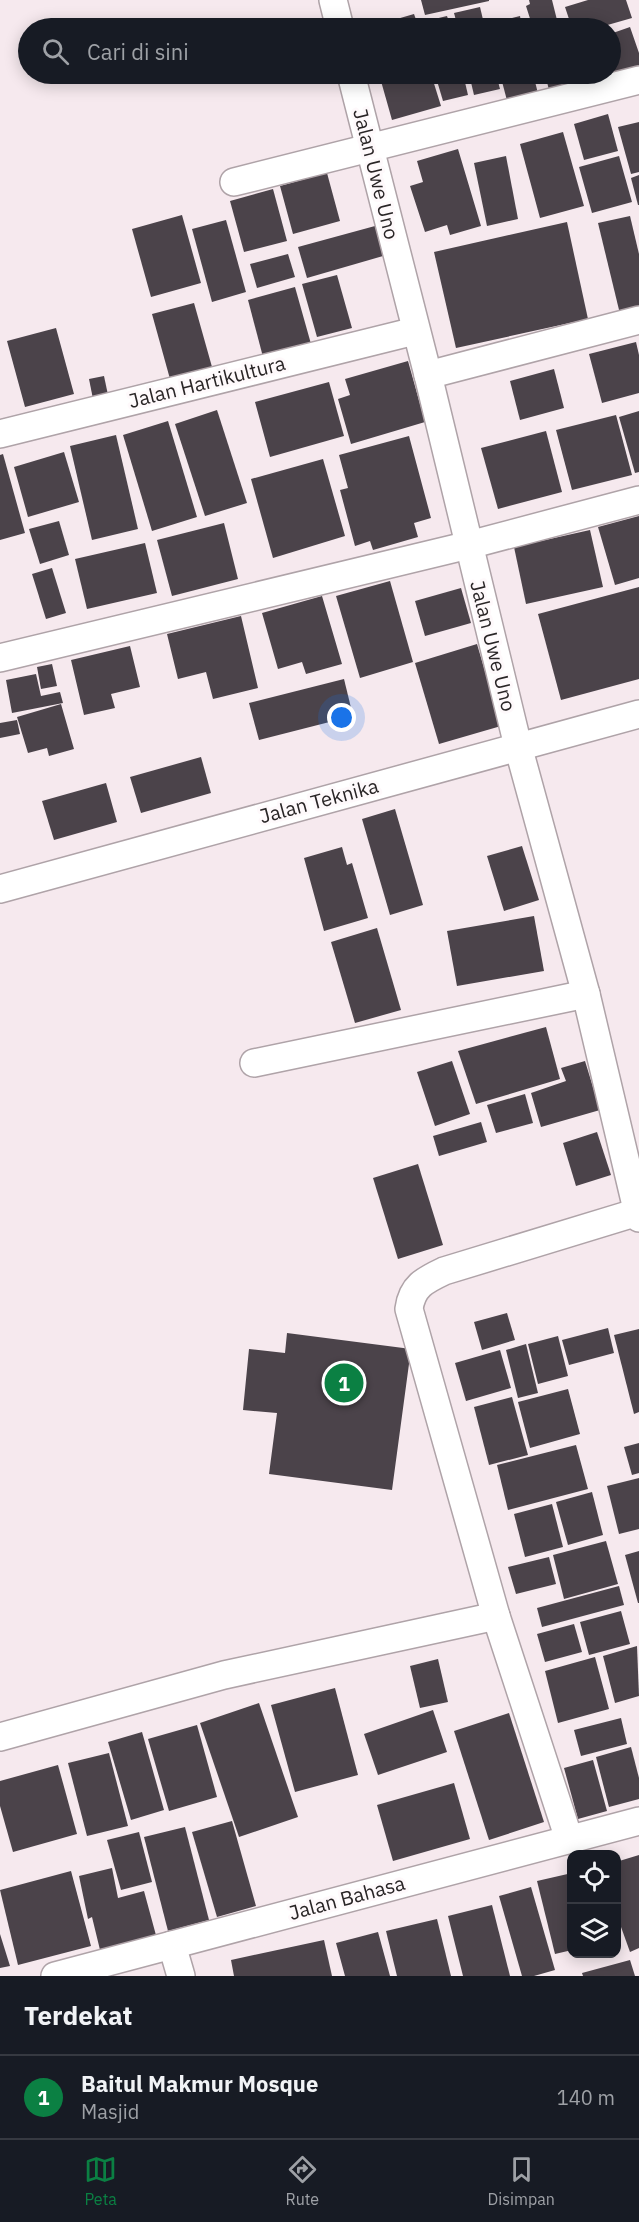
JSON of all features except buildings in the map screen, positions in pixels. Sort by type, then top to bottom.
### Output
[{"type":"street","points":[[333,0],[338,18]]},
{"type":"street","points":[[234,182],[639,80]]},
{"type":"street","name":"Jalan Uwe Uno","points":[[354,84],[428,375],[518,746],[586,994],[638,1215]]},
{"type":"street","points":[[428,375],[639,320]]},
{"type":"street","name":"Jalan Hartikultura","points":[[0,434],[415,331]]},
{"type":"street","points":[[0,658],[469,545],[639,500]]},
{"type":"street","name":"Jalan Teknika","points":[[0,889],[639,714]]},
{"type":"street","points":[[254,1063],[586,994]]},
{"type":"street","points":[[569,1839],[496,1616],[409,1309],[410,1297],[415,1288],[425,1280],[444,1271],[638,1215]]},
{"type":"street","points":[[0,1737],[224,1675],[496,1616]]},
{"type":"street","name":"Jalan Bahasa","points":[[55,1976],[639,1821]]},
{"type":"street","points":[[172,1945],[181,1976]]},
{"type":"place","name":"Baitul Makmur Mosque","points":[[344,1383]]}]
